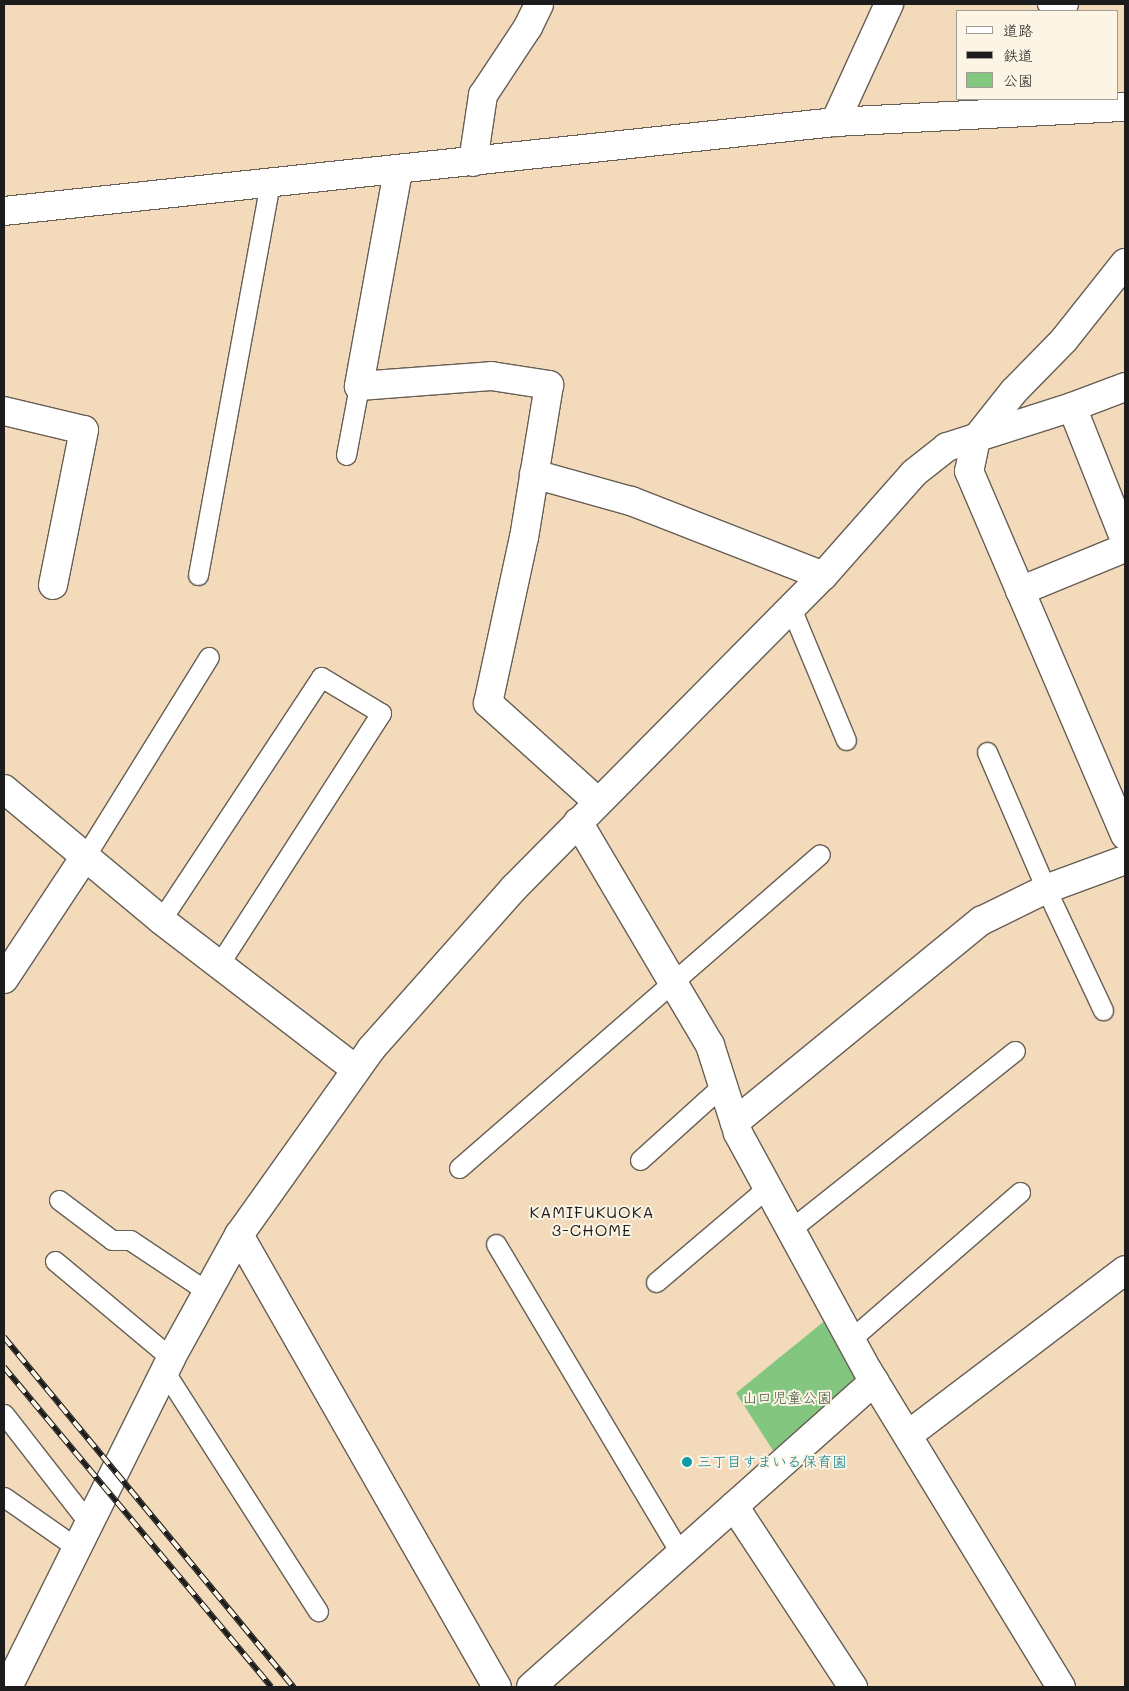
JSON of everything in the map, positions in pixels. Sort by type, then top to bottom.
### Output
[{"type":"street","points":[[474,162],[483,95],[528,27],[539,4]]},
{"type":"street","points":[[835,122],[889,4]]},
{"type":"street","points":[[4,211],[398,171],[835,122],[1125,107]]},
{"type":"street","points":[[398,171],[359,386],[491,376],[549,385],[534,474],[488,703],[598,802]]},
{"type":"street","points":[[1125,263],[1064,340],[1014,391],[976,439],[969,471],[1125,835]]},
{"type":"street","points":[[8,1687],[168,1365],[239,1235],[355,1069],[514,888],[822,576],[914,473],[947,447],[1072,407],[1125,387]]},
{"type":"street","points":[[1072,407],[1125,540]]},
{"type":"street","points":[[4,411],[84,430],[53,585]]},
{"type":"street","points":[[534,474],[632,501],[822,576]]},
{"type":"street","points":[[1020,591],[1125,548]]},
{"type":"street","points":[[4,789],[86,855],[160,920],[355,1069]]},
{"type":"street","points":[[578,822],[710,1045],[735,1122],[851,1339],[1061,1687]]},
{"type":"street","points":[[4,979],[86,855]]},
{"type":"street","points":[[735,1122],[981,921],[1046,889],[1125,860]]},
{"type":"street","points":[[239,1235],[497,1687]]},
{"type":"street","points":[[908,1435],[1125,1270]]},
{"type":"street","points":[[531,1687],[875,1381]]},
{"type":"street","points":[[734,1506],[853,1687]]},
{"type":"lane","points":[[1047,4],[1065,10],[1068,4]]},
{"type":"lane","points":[[198,575],[270,184]]},
{"type":"lane","points":[[346,455],[359,386]]},
{"type":"lane","points":[[791,608],[846,740]]},
{"type":"lane","points":[[86,855],[209,657]]},
{"type":"lane","points":[[160,920],[321,677],[381,713],[219,964]]},
{"type":"lane","points":[[987,752],[1046,889],[1103,1010]]},
{"type":"lane","points":[[459,1168],[820,854]]},
{"type":"lane","points":[[791,1229],[1016,1051]]},
{"type":"lane","points":[[640,1160],[723,1085]]},
{"type":"lane","points":[[656,1282],[768,1186]]},
{"type":"lane","points":[[851,1339],[1020,1192]]},
{"type":"lane","points":[[59,1200],[112,1240],[130,1240],[208,1292]]},
{"type":"lane","points":[[496,1244],[681,1554]]},
{"type":"lane","points":[[55,1261],[168,1365],[318,1611]]},
{"type":"lane","points":[[4,1414],[89,1523]]},
{"type":"lane","points":[[4,1497],[77,1548]]},
{"type":"green space","name":"山口児童公園","points":[[827,1319],[861,1379],[776,1455],[736,1393]]},
{"type":"railway","points":[[4,1337],[294,1687]]},
{"type":"railway","points":[[4,1367],[272,1687]]},
{"type":"place","name":"三丁目すまいる保育園","points":[[687,1462]]},
{"type":"district","name":"KAMIFUKUOKA 3-CHOME","points":[[592,1221]]}]
